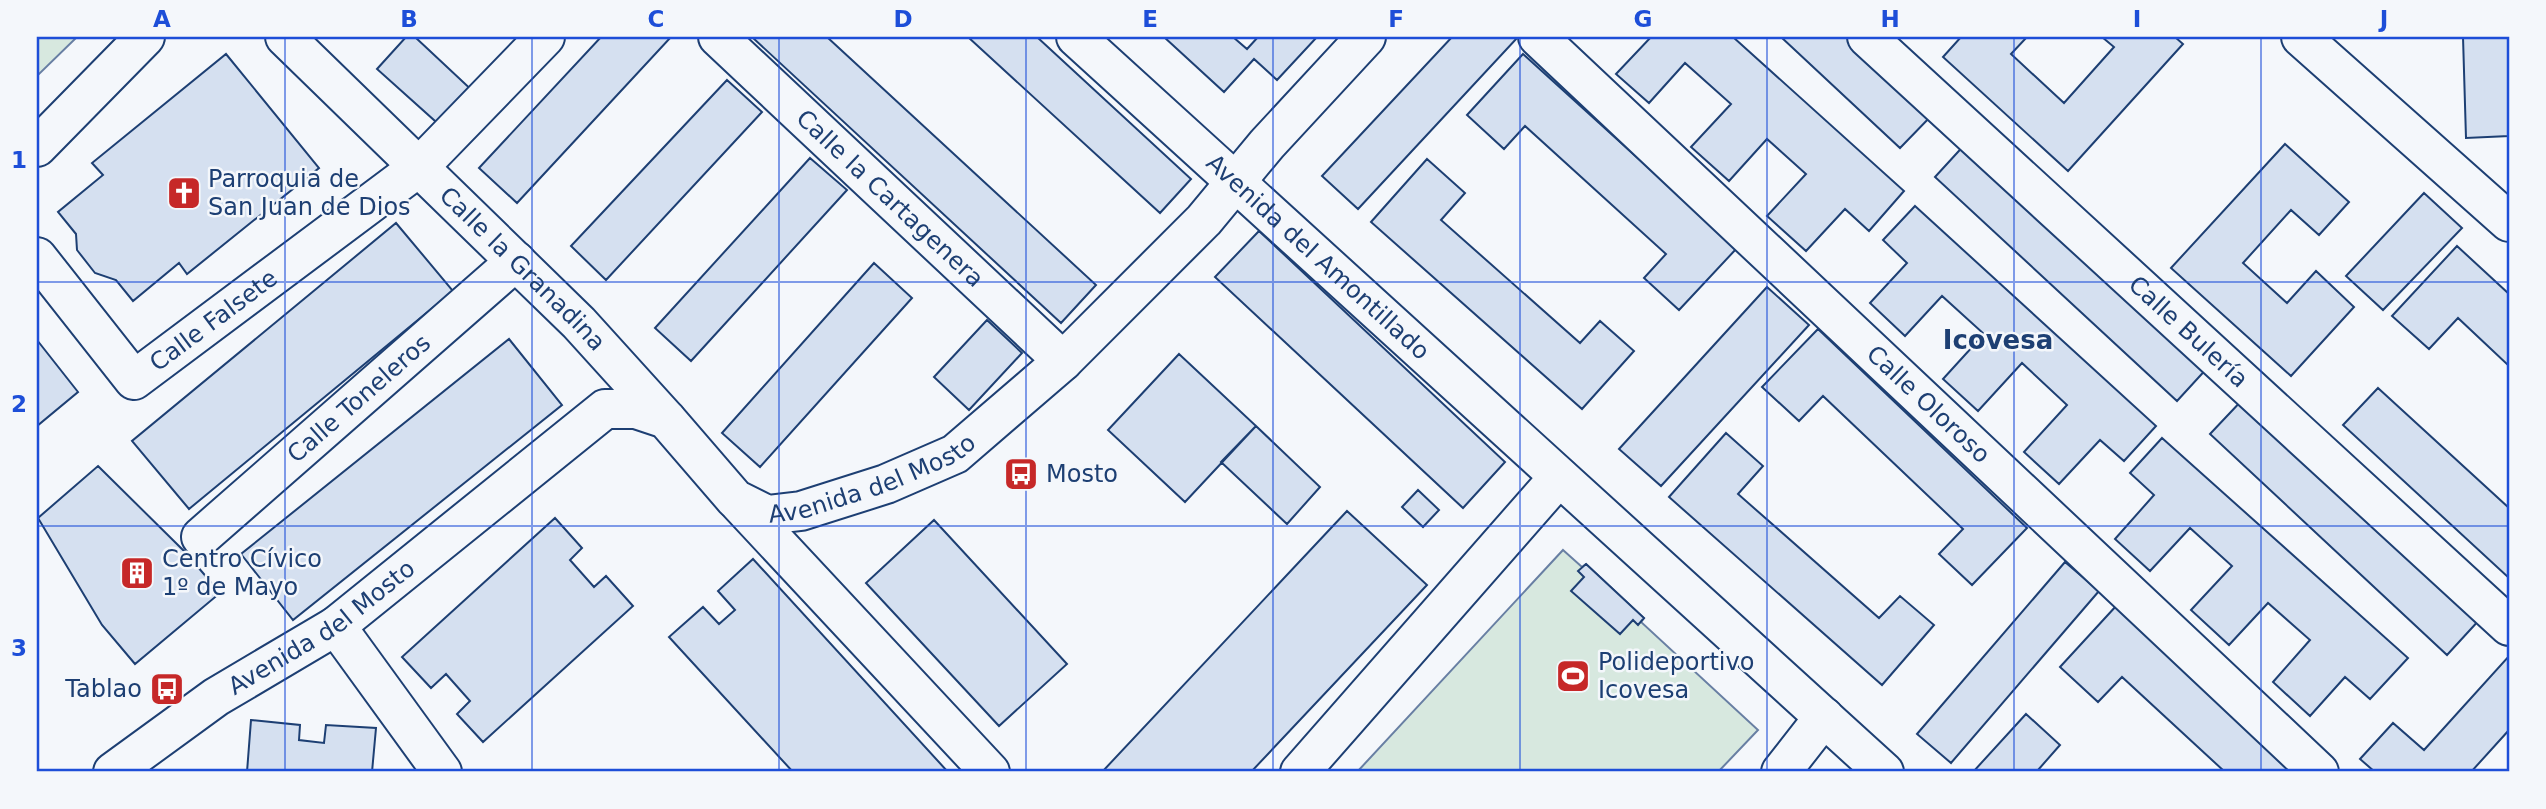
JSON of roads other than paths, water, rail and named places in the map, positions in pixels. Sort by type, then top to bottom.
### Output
[{"type":"street","points":[[37,147],[145,37]]},
{"type":"street","name":"Calle la Granadina","points":[[285,37],[579,323],[666,419]]},
{"type":"street","points":[[419,167],[545,37]]},
{"type":"street","name":"Calle la Cartagenera","points":[[718,37],[1063,361]]},
{"type":"street","name":"Avenida del Amontillado","points":[[1076,37],[1884,772]]},
{"type":"street","name":"Avenida del Mosto","points":[[138,766],[216,697],[337,626],[606,409],[636,409],[666,419],[735,499],[767,514],[801,511],[886,484],[956,454],[1063,361],[1204,220],[1235,181],[1366,37]]},
{"type":"street","name":"Calle Oloroso","points":[[1538,37],[2319,772]]},
{"type":"street","name":"Calle Bulería","points":[[1867,37],[2509,626]]},
{"type":"street","points":[[2301,37],[2509,222]]},
{"type":"street","name":"Calle Falsete","points":[[37,257],[134,380],[419,167]]},
{"type":"street","name":"Calle Toneleros","points":[[201,537],[516,261]]},
{"type":"street","points":[[1300,772],[1559,477]]},
{"type":"street","points":[[735,499],[990,772]]},
{"type":"street","points":[[337,626],[442,772]]},
{"type":"street","points":[[1781,772],[1824,717]]},
{"type":"place","name":"Parroquia de San Juan de Dios","points":[[184,193]]},
{"type":"place","name":"Mosto","points":[[1021,474]]},
{"type":"place","name":"Centro Cívico 1º de Mayo","points":[[137,573]]},
{"type":"place","name":"Polideportivo Icovesa","points":[[1573,676]]},
{"type":"place","name":"Tablao","points":[[167,689]]},
{"type":"district","name":"Icovesa","points":[[1998,340]]}]
